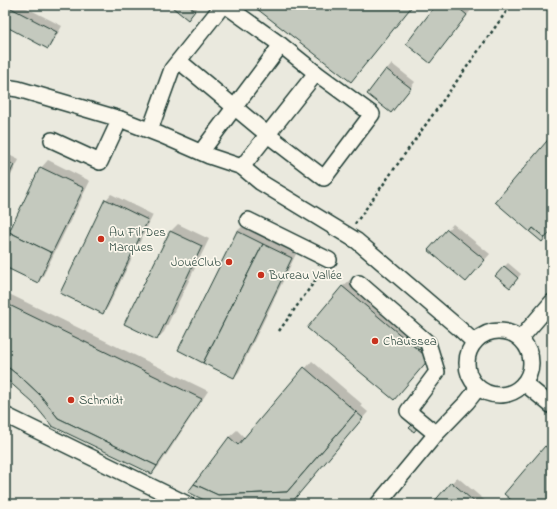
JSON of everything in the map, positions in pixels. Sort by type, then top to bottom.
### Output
[{"type":"street","points":[[150,130],[172,70],[179,61],[224,5],[281,45],[372,114],[324,178],[234,108],[179,61]]},
{"type":"street","points":[[201,152],[281,45]]},
{"type":"street","points":[[242,167],[316,73]]},
{"type":"street","points":[[5,87],[18,89],[120,119],[242,167],[260,182],[357,241],[474,342]]},
{"type":"street","points":[[52,140],[100,162],[120,119]]},
{"type":"street","points":[[248,220],[329,260]]},
{"type":"street","points":[[359,282],[428,342],[437,372],[408,411],[436,434]]},
{"type":"street","points":[[521,338],[552,302]]},
{"type":"street","points":[[499,330],[510,332],[521,338],[531,354],[532,365],[529,375],[524,383],[515,391],[505,394],[495,395],[478,388],[470,376],[467,366],[468,355],[474,342],[489,332],[499,330]]},
{"type":"street","points":[[524,383],[552,406]]},
{"type":"street","points":[[378,504],[436,434],[467,402],[478,388]]},
{"type":"street","points":[[5,415],[187,504]]},
{"type":"path","points":[[347,235],[512,5]]},
{"type":"path","points":[[279,331],[329,260]]},
{"type":"shaded area","points":[[5,5],[552,5],[552,504],[5,504]]},
{"type":"building","points":[[5,5],[57,32],[48,49],[5,26]]},
{"type":"building","points":[[174,5],[188,5],[195,11],[188,20],[172,7]]},
{"type":"building","points":[[252,5],[413,5],[351,82]]},
{"type":"building","points":[[436,5],[455,5],[467,15],[430,63],[406,44]]},
{"type":"building","points":[[386,69],[411,88],[391,113],[367,94]]},
{"type":"building","points":[[552,135],[552,230],[545,238],[533,228],[530,232],[495,202]]},
{"type":"building","points":[[5,161],[14,165],[5,183]]},
{"type":"building","points":[[40,167],[84,188],[52,253],[9,232]]},
{"type":"building","points":[[105,199],[148,220],[103,314],[60,293]]},
{"type":"building","points":[[533,228],[545,238],[542,242],[530,232]]},
{"type":"building","points":[[447,229],[485,260],[466,282],[428,250]]},
{"type":"building","points":[[170,231],[202,246],[157,340],[124,324]]},
{"type":"building","points":[[237,231],[263,244],[203,363],[178,350]]},
{"type":"building","points":[[9,232],[52,253],[38,283],[5,267],[5,240]]},
{"type":"building","points":[[263,244],[292,258],[234,378],[203,363]]},
{"type":"building","points":[[504,266],[518,278],[510,288],[495,276]]},
{"type":"building","points":[[342,286],[429,359],[394,400],[307,328]]},
{"type":"building","points":[[5,303],[202,399],[157,466],[58,418],[40,395],[5,365]]},
{"type":"building","points":[[407,333],[422,346],[419,350],[403,337]]},
{"type":"building","points":[[5,365],[40,395],[58,418],[157,466],[152,474],[52,426],[33,403],[5,378]]},
{"type":"building","points":[[304,367],[356,412],[287,492],[218,495],[194,484],[229,437],[238,445]]},
{"type":"building","points":[[356,412],[363,418],[292,502],[212,504],[188,492],[194,484],[218,495],[287,492]]},
{"type":"building","points":[[414,423],[418,427],[414,432],[409,428]]},
{"type":"building","points":[[545,446],[552,452],[552,500],[549,504],[516,504],[504,494]]},
{"type":"building","points":[[451,482],[477,504],[432,504]]},
{"type":"place","name":"Au Fil Des Marques","points":[[101,239]]},
{"type":"place","name":"JouéClub","points":[[229,262]]},
{"type":"place","name":"Bureau Vallée","points":[[261,275]]},
{"type":"place","name":"Chaussea","points":[[375,341]]},
{"type":"place","name":"Schmidt","points":[[71,400]]}]
